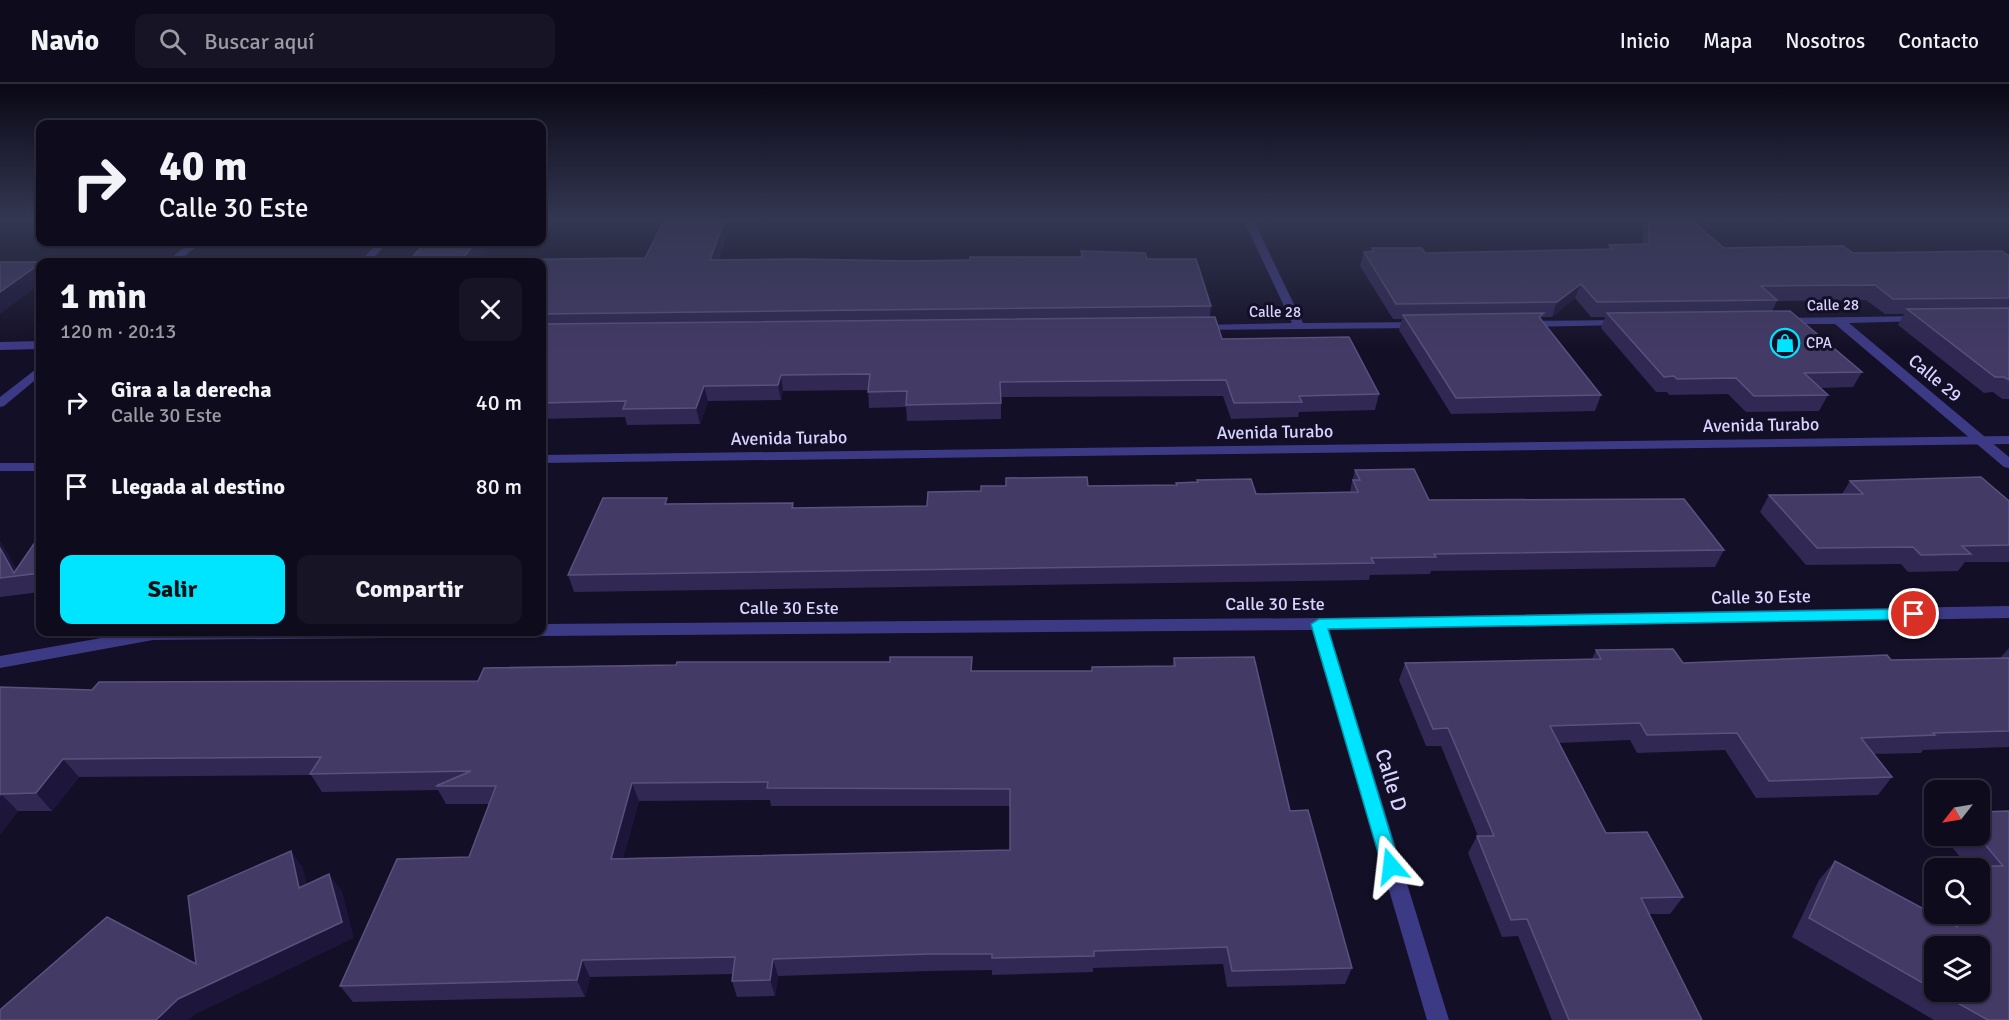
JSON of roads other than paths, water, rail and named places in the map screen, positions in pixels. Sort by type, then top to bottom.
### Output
[{"type":"street","points":[[1269,263],[1299,327]]},
{"type":"street","name":"Calle 28","points":[[1766,321],[1929,319]]},
{"type":"street","name":"Calle 29","points":[[1838,320],[2009,464]]},
{"type":"street","points":[[1515,324],[1634,323]]},
{"type":"street","name":"Calle 28","points":[[1191,328],[1431,325]]},
{"type":"street","points":[[0,346],[36,345]]},
{"type":"street","points":[[0,403],[36,373]]},
{"type":"street","name":"Avenida Turabo","points":[[546,459],[2009,440]]},
{"type":"street","points":[[0,467],[36,466]]},
{"type":"street","name":"Calle 30 Este","points":[[546,630],[1319,624],[2009,612]]},
{"type":"street","name":"Calle D","points":[[1319,624],[1438,1020]]},
{"type":"street","points":[[0,662],[142,636]]},
{"type":"place","name":"CPA","points":[[1785,343]]}]
